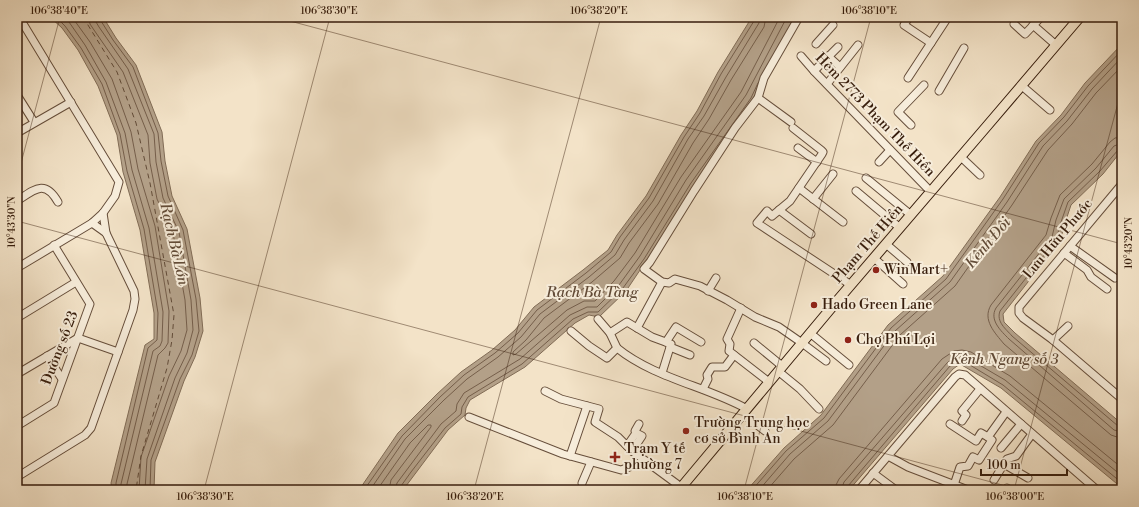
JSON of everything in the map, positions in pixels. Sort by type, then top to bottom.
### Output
[{"type":"main road","name":"Phạm Thế Hiển","points":[[680,488],[780,368],[1080,17]]},
{"type":"street","points":[[799,17],[764,78],[758,98],[723,147],[650,262],[644,268],[662,282],[669,283],[675,279],[700,286],[708,290],[755,317],[779,327],[826,361]]},
{"type":"street","points":[[909,17],[904,25],[931,43]]},
{"type":"street","points":[[908,78],[948,17]]},
{"type":"street","points":[[1014,24],[1025,34],[1041,17]]},
{"type":"street","points":[[17,268],[92,223],[103,213],[115,196],[119,182],[71,102],[20,22]]},
{"type":"street","points":[[816,44],[834,25]]},
{"type":"street","points":[[1033,25],[1056,45]]},
{"type":"street","points":[[827,84],[858,45]]},
{"type":"street","points":[[814,71],[838,46]]},
{"type":"street","points":[[938,91],[964,48]]},
{"type":"street","name":"Hẻm 2773 Phạm Thế Hiển","points":[[801,56],[931,192]]},
{"type":"street","points":[[828,56],[840,68]]},
{"type":"street","points":[[911,124],[898,112],[924,85]]},
{"type":"street","points":[[1022,86],[1050,110]]},
{"type":"street","points":[[17,96],[34,122]]},
{"type":"street","points":[[758,98],[823,152],[790,201],[772,216],[767,211],[757,223],[851,285]]},
{"type":"street","points":[[17,133],[71,102]]},
{"type":"street","points":[[798,148],[817,162]]},
{"type":"street","points":[[879,162],[890,150]]},
{"type":"street","points":[[961,157],[980,174]]},
{"type":"street","points":[[813,199],[833,174]]},
{"type":"street","points":[[866,178],[911,216]]},
{"type":"street","name":"Lưu Hữu Phước","points":[[1053,340],[1023,318],[1019,313],[1019,307],[1122,184]]},
{"type":"street","points":[[17,200],[42,187],[52,192],[58,202]]},
{"type":"street","points":[[799,188],[843,222]]},
{"type":"street","points":[[856,191],[900,228]]},
{"type":"street","points":[[779,210],[811,234]]},
{"type":"street","points":[[17,477],[85,435],[91,428],[133,310],[135,299],[134,291],[106,233],[103,213]]},
{"type":"street","points":[[92,223],[106,233]]},
{"type":"street","points":[[886,244],[907,262]]},
{"type":"street","name":"Đường số 23","points":[[17,426],[54,402],[90,304],[54,245]]},
{"type":"street","points":[[1070,246],[1115,278]]},
{"type":"street","points":[[1064,253],[1087,270],[1091,277],[1107,289]]},
{"type":"street","points":[[874,258],[903,284]]},
{"type":"street","points":[[708,290],[716,278]]},
{"type":"street","points":[[17,318],[76,282]]},
{"type":"street","points":[[637,328],[662,282]]},
{"type":"street","points":[[741,308],[727,338],[730,344],[729,351],[769,382]]},
{"type":"street","points":[[598,319],[610,333],[617,348],[640,364],[703,389],[745,411],[765,431]]},
{"type":"street","points":[[610,333],[627,322],[652,337],[690,356]]},
{"type":"street","points":[[1068,326],[1053,340],[1122,399]]},
{"type":"street","points":[[662,373],[668,344],[676,327],[701,342]]},
{"type":"street","points":[[571,331],[606,358],[617,348]]},
{"type":"street","points":[[810,333],[849,365]]},
{"type":"street","points":[[17,374],[78,338],[118,352]]},
{"type":"street","points":[[754,344],[780,368],[819,409]]},
{"type":"street","points":[[703,389],[708,379],[707,375],[712,367],[725,367],[734,355]]},
{"type":"street","points":[[47,356],[62,379]]},
{"type":"street","points":[[859,490],[959,374],[965,375],[1096,490]]},
{"type":"street","points":[[962,421],[966,415],[962,411],[980,389]]},
{"type":"street","points":[[545,390],[561,399],[599,409],[595,422],[618,437],[629,448],[680,488]]},
{"type":"street","points":[[570,456],[587,406]]},
{"type":"street","points":[[988,437],[1006,412]]},
{"type":"street","points":[[469,417],[570,456],[621,470],[646,461]]},
{"type":"street","points":[[629,448],[642,436],[635,431],[639,424]]},
{"type":"street","points":[[950,424],[976,441],[982,433],[992,440],[979,460],[973,457],[968,466],[960,467],[954,484]]},
{"type":"street","points":[[1001,448],[1021,424]]},
{"type":"street","points":[[994,480],[1007,459],[1016,456],[1032,434]]},
{"type":"street","points":[[888,456],[908,468],[968,490]]},
{"type":"street","points":[[582,483],[591,462]]},
{"type":"street","points":[[1004,464],[1028,478]]},
{"type":"street","points":[[873,474],[896,490]]},
{"type":"water","name":"Rạch Bà Lớn","points":[[50,17],[103,17],[136,65],[162,132],[165,161],[172,196],[187,229],[200,298],[203,331],[195,357],[184,381],[155,462],[154,490],[112,490],[111,483],[145,345],[154,339],[154,313],[140,230],[123,172],[117,135],[98,86],[78,50],[62,28]]},
{"type":"water","name":"Rạch Bà Tàng","points":[[752,17],[797,17],[754,100],[626,291],[599,317],[589,315],[575,323],[525,367],[470,400],[466,408],[465,415],[448,430],[403,490],[359,490],[398,433],[437,394],[461,372],[492,350],[515,330],[534,307],[608,250],[617,235],[646,196],[681,135],[697,111],[718,72]]},
{"type":"water","name":"Kênh Đôi","points":[[1122,44],[1122,150],[1103,174],[1071,205],[1060,241],[1003,314],[1004,322],[1015,333],[1122,424],[1122,488],[1001,388],[960,364],[953,369],[849,490],[747,490],[784,448],[821,415],[888,325],[943,276],[1000,197],[1036,141],[1061,115],[1085,83]]},
{"type":"ferry route","points":[[83,17],[117,72],[136,123],[150,183],[174,315],[172,340],[167,368],[141,456],[136,490]]},
{"type":"place","name":"WinMart+","points":[[876,270]]},
{"type":"place","name":"Hado Green Lane","points":[[814,305]]},
{"type":"place","name":"Chợ Phú Lợi","points":[[848,340]]},
{"type":"place","name":"Trường Trung học cơ sở Bình An","points":[[686,431]]},
{"type":"place","name":"Trạm Y tế phường 7","points":[[615,457]]},
{"type":"water label","name":"Kênh Ngang số 3","points":[[1004,359]]}]
